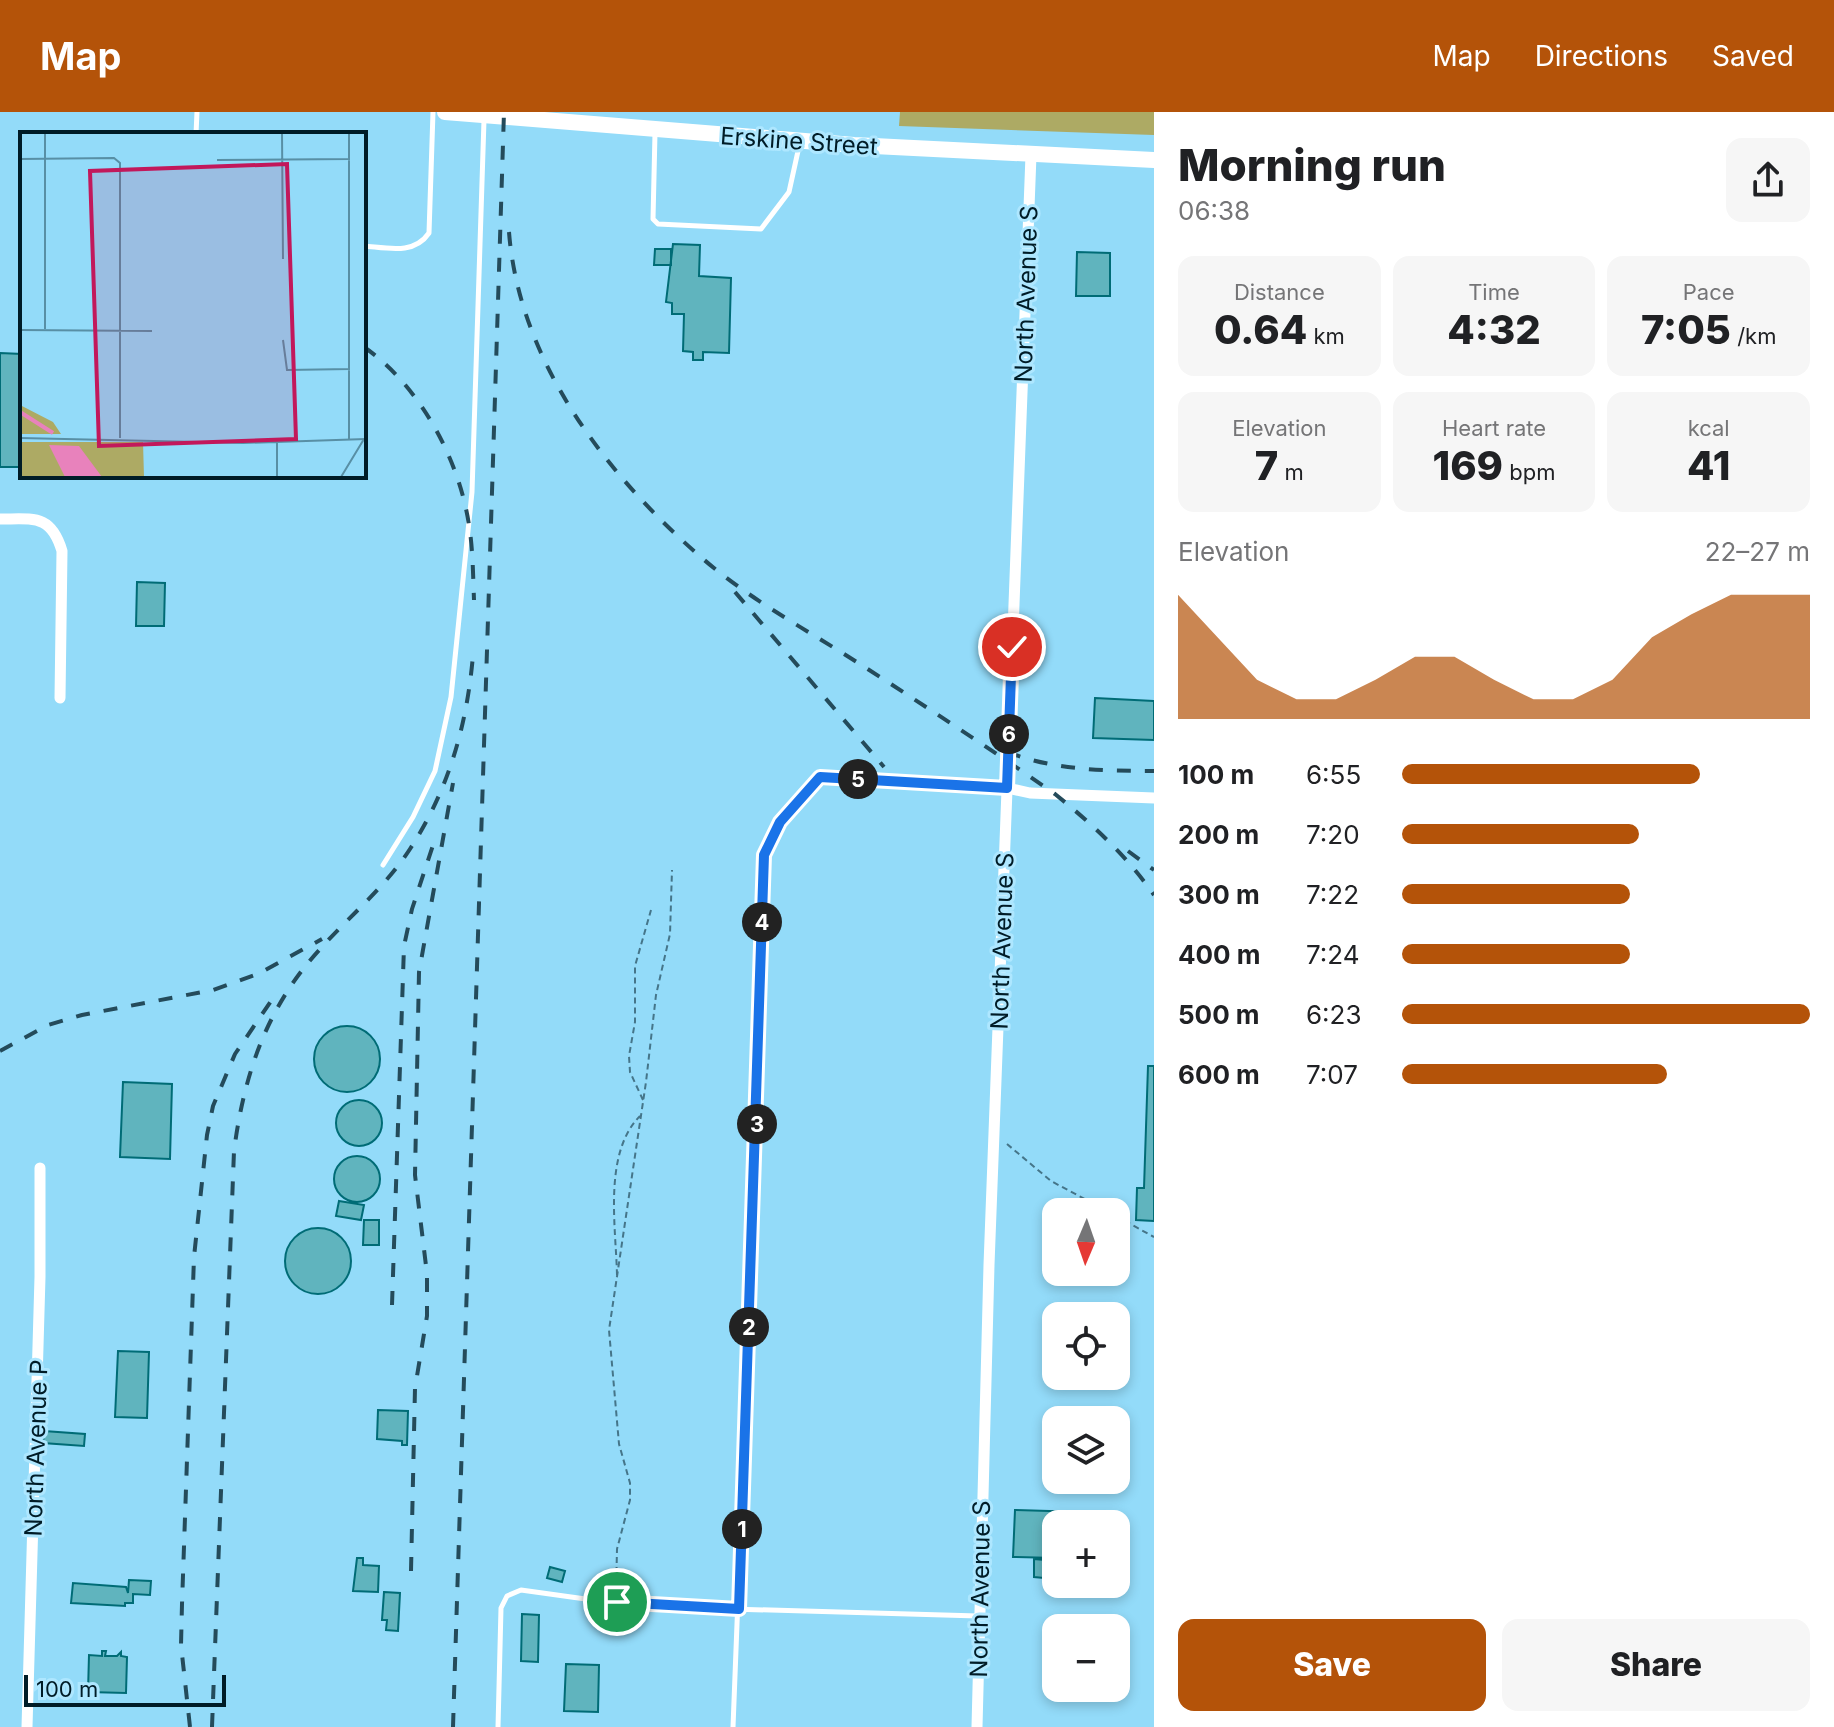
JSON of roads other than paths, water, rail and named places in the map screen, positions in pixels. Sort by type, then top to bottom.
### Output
[{"type":"main road","name":"Erskine Street","points":[[445,112],[800,141],[1154,160]]},
{"type":"street","name":"North Avenue S","points":[[977,1727],[995,1132],[1031,155]]},
{"type":"street","points":[[0,519],[40,519],[57,533],[62,551],[60,698]]},
{"type":"street","points":[[820,777],[1007,788],[1030,793],[1154,798]]},
{"type":"street","name":"North Avenue P","points":[[27,1727],[40,1277],[40,1168]]},
{"type":"lane","points":[[196,132],[197,112]]},
{"type":"lane","points":[[366,246],[408,249],[422,244],[429,233],[433,112]]},
{"type":"lane","points":[[383,865],[413,817],[435,771],[451,697],[472,492],[484,115]]},
{"type":"lane","points":[[655,129],[653,219],[658,224],[761,229],[789,192],[800,141]]},
{"type":"lane","points":[[733,1727],[764,855],[780,822],[820,777]]},
{"type":"lane","points":[[498,1727],[501,1608],[507,1596],[521,1590],[617,1602],[739,1609],[979,1616]]},
{"type":"railway","points":[[453,1727],[504,112]]},
{"type":"railway","points":[[509,232],[516,280],[530,326],[549,370],[601,452],[667,525],[740,588],[1055,794],[1108,841],[1154,895]]},
{"type":"railway","points":[[366,349],[403,382],[434,426],[446,450],[464,500],[469,525],[474,600]]},
{"type":"railway","points":[[735,592],[884,767]]},
{"type":"railway","points":[[212,1727],[234,1151],[244,1095],[261,1042],[286,993],[321,948],[390,875],[424,826],[454,756],[466,706],[473,655]]},
{"type":"railway","points":[[1007,752],[1061,766],[1154,771]]},
{"type":"railway","points":[[411,1571],[415,1388],[427,1316],[427,1274],[415,1175],[419,972],[453,783]]},
{"type":"railway","points":[[392,1305],[404,946],[412,909],[436,836]]},
{"type":"railway","points":[[1128,851],[1154,870]]},
{"type":"railway","points":[[0,1051],[48,1025],[82,1015],[213,990],[260,973],[322,939]]},
{"type":"railway","points":[[190,1727],[181,1645],[182,1604],[194,1257],[207,1135],[213,1106],[235,1054],[271,1001]]}]
